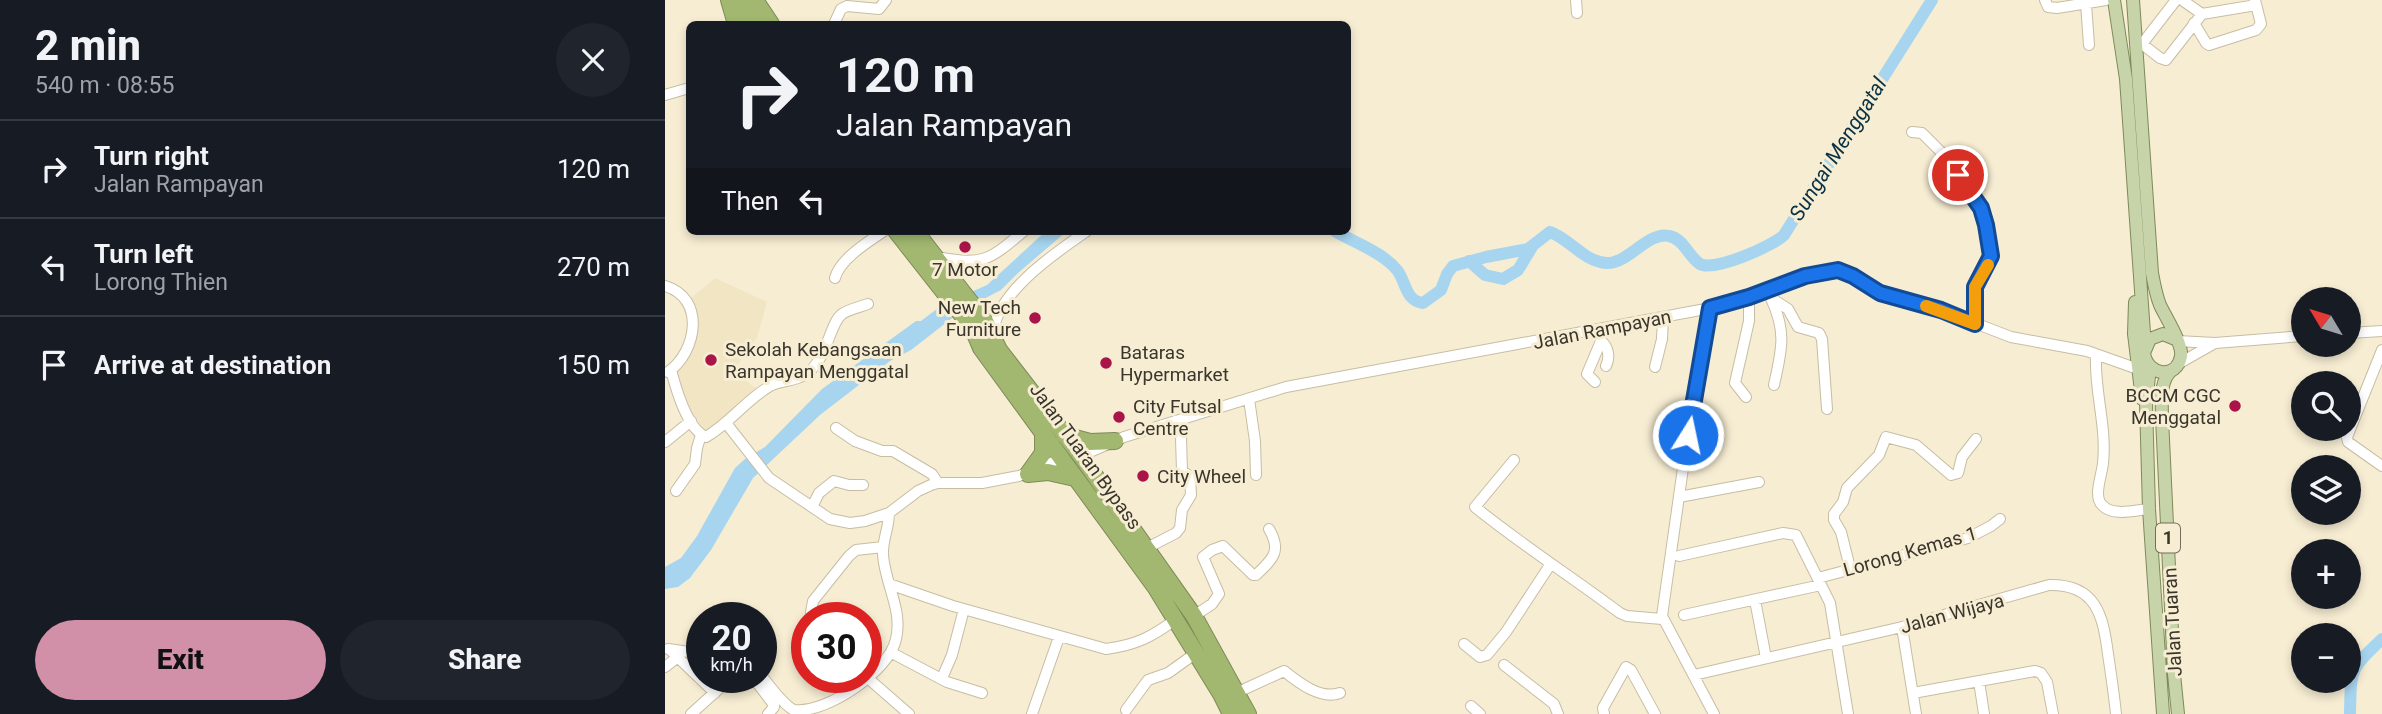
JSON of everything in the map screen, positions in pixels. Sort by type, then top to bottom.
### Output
[{"type":"highway","points":[[729,0],[735,21]]},
{"type":"highway","points":[[740,0],[752,21]]},
{"type":"highway","points":[[750,0],[760,21]]},
{"type":"highway","points":[[755,0],[769,21]]},
{"type":"highway","name":"Jalan Tuaran Bypass","points":[[900,235],[955,293]]},
{"type":"highway","name":"Jalan Tuaran Bypass","points":[[918,235],[955,293],[1081,456],[1194,616],[1248,714]]},
{"type":"highway","name":"Jalan Tuaran Bypass","points":[[979,325],[981,348],[1150,580],[1231,714]]},
{"type":"highway","points":[[1028,474],[1043,453],[1044,433]]},
{"type":"highway","points":[[1062,434],[1090,442],[1115,441]]},
{"type":"highway","points":[[1101,487],[1097,458],[1115,441]]},
{"type":"highway","points":[[1081,456],[1082,475],[1172,602],[1176,619]]},
{"type":"highway","points":[[1028,474],[1048,472],[1075,478]]},
{"type":"main road","points":[[2113,0],[2126,79],[2140,267],[2141,348],[2144,368],[2163,372],[2177,366]]},
{"type":"main road","points":[[2125,0],[2131,68],[2126,79]]},
{"type":"main road","name":"1","points":[[2133,0],[2140,45],[2152,273],[2160,305],[2182,352],[2177,366]]},
{"type":"main road","points":[[2137,251],[2142,239],[2133,96],[2139,96],[2142,104]]},
{"type":"main road","points":[[2141,348],[2158,335],[2168,335],[2176,340]]},
{"type":"main road","name":"Jalan Tuaran","points":[[2177,366],[2165,376],[2162,418],[2178,714]]},
{"type":"main road","name":"Jalan Tuaran","points":[[2144,368],[2149,509],[2163,714]]},
{"type":"street","points":[[836,21],[841,9],[847,6],[879,9],[886,0]]},
{"type":"street","points":[[1576,0],[1577,13]]},
{"type":"street","points":[[2045,0],[2048,7],[2106,0]]},
{"type":"street","points":[[2194,23],[2209,45],[2259,28],[2261,24],[2255,2],[2202,14],[2194,23],[2166,60],[2140,45],[2176,1],[2202,14]]},
{"type":"street","points":[[2089,45],[2091,2]]},
{"type":"street","points":[[665,95],[686,89]]},
{"type":"street","points":[[1912,132],[1922,133],[1947,158],[1983,214],[1991,256],[1975,287],[1975,324]]},
{"type":"street","points":[[835,278],[859,248],[878,235]]},
{"type":"street","points":[[933,257],[962,262],[982,260],[1019,235]]},
{"type":"street","points":[[993,341],[994,325],[1009,297],[1059,251],[1081,235]]},
{"type":"street","name":"Jalan Rampayan","points":[[1081,456],[1115,441],[1286,387],[1321,379],[1601,335],[1769,294],[1805,276],[1838,270],[1880,293],[1941,310],[2011,337],[2096,354],[2144,368]]},
{"type":"street","points":[[665,286],[677,290],[683,297],[691,312],[694,326],[683,356],[668,372],[691,421],[701,435],[708,436],[726,424],[752,398],[773,384],[795,380],[807,374],[818,362],[837,320],[843,313],[867,304]]},
{"type":"street","points":[[1769,294],[1783,335],[1774,385]]},
{"type":"street","points":[[1769,294],[1788,309],[1798,327],[1819,333],[1822,339],[1827,409]]},
{"type":"street","points":[[1746,397],[1735,383],[1748,321],[1749,297]]},
{"type":"street","points":[[1688,435],[1710,308]]},
{"type":"street","points":[[1655,367],[1662,339],[1663,318]]},
{"type":"street","points":[[2361,332],[2382,331]]},
{"type":"street","points":[[1601,335],[1608,352],[1606,366]]},
{"type":"street","points":[[1595,382],[1587,374],[1601,335]]},
{"type":"street","points":[[2176,340],[2215,343],[2291,337]]},
{"type":"street","points":[[2177,366],[2215,343]]},
{"type":"street","points":[[2117,360],[2141,348]]},
{"type":"street","points":[[2382,350],[2376,378],[2347,437],[2348,442],[2382,466]]},
{"type":"street","points":[[2096,354],[2095,370],[2104,429],[2098,498],[2100,504],[2110,511],[2149,509]]},
{"type":"street","points":[[1249,400],[1255,441],[1256,475]]},
{"type":"street","points":[[665,442],[691,421]]},
{"type":"street","points":[[1145,549],[1176,533],[1180,528],[1182,510],[1191,495],[1190,476],[1182,471],[1181,438],[1175,421]]},
{"type":"street","points":[[726,424],[769,478],[830,519],[850,523],[889,513],[918,491],[938,483],[982,483],[1028,474],[1062,458]]},
{"type":"street","points":[[836,428],[855,440],[893,451],[932,474],[938,483]]},
{"type":"street","points":[[676,491],[695,464],[701,435]]},
{"type":"street","points":[[1850,568],[1834,514],[1843,502],[1847,488],[1879,455],[1886,437],[1916,444],[1951,475],[1958,474],[1962,457],[1976,439]]},
{"type":"street","points":[[1514,460],[1475,507],[1549,565],[1580,583],[1620,613],[1662,619]]},
{"type":"street","points":[[1680,461],[1683,468],[1665,579],[1662,619],[1714,714]]},
{"type":"street","points":[[811,507],[818,493],[834,481],[863,485]]},
{"type":"street","points":[[1679,497],[1759,482]]},
{"type":"street","points":[[882,665],[892,653],[897,636],[898,615],[884,564],[883,547],[889,513]]},
{"type":"street","name":"Lorong Kemas 1","points":[[1684,615],[1755,600],[1819,582],[1850,568],[1968,538],[2000,519]]},
{"type":"street","points":[[1194,616],[1212,604],[1219,594],[1203,556],[1223,546],[1256,575],[1275,553],[1276,541],[1269,529]]},
{"type":"street","points":[[1679,556],[1783,533],[1796,536],[1830,603],[1848,714]]},
{"type":"street","points":[[813,602],[856,550],[883,547]]},
{"type":"street","points":[[1464,644],[1480,657],[1487,655],[1506,632],[1549,565]]},
{"type":"street","points":[[889,584],[964,609],[1106,649],[1128,646],[1150,637],[1176,619]]},
{"type":"street","name":"Jalan Wijaya","points":[[1694,675],[1902,627],[2049,585],[2074,589],[2086,595],[2100,611],[2105,626],[2116,714]]},
{"type":"street","points":[[1755,600],[1766,658]]},
{"type":"street","points":[[942,678],[952,655],[964,609]]},
{"type":"street","points":[[1902,627],[1916,714]]},
{"type":"street","points":[[1032,714],[1059,637]]},
{"type":"street","points":[[665,667],[671,652],[686,666]]},
{"type":"street","points":[[892,653],[942,678],[982,693]]},
{"type":"street","points":[[1126,710],[1148,680],[1168,673],[1196,653]]},
{"type":"street","points":[[1504,665],[1553,704],[1559,714]]},
{"type":"street","points":[[1604,714],[1603,708],[1626,667],[1655,714]]},
{"type":"street","points":[[1236,693],[1284,671],[1298,682],[1325,695],[1340,693]]},
{"type":"street","points":[[1913,692],[2035,671],[2041,673],[2047,682],[2053,714]]},
{"type":"street","points":[[1979,681],[1984,714]]},
{"type":"street","points":[[882,690],[909,714]]},
{"type":"street","points":[[691,714],[715,693]]},
{"type":"street","points":[[765,693],[775,706],[768,714]]},
{"type":"street","points":[[777,693],[793,712],[836,709],[855,693]]},
{"type":"street","points":[[1471,706],[1480,714]]},
{"type":"shaded area","name":"Sekolah Kebangsaan Rampayan Menggatal","points":[[715,278],[767,302],[757,338],[733,372],[756,388],[746,401],[707,434],[684,400],[675,369],[687,351],[690,299]]},
{"type":"water","points":[[1042,235],[1062,235],[1001,290],[976,303],[911,350],[890,361],[820,415],[753,478],[711,550],[690,578],[678,587],[665,589],[665,567],[681,558],[697,536],[735,468],[765,447],[822,389],[916,321],[921,321],[942,305],[987,285]]},
{"type":"waterway","name":"Sungai Menggatal","points":[[1342,235],[1391,264],[1400,274],[1409,295],[1423,303],[1441,290],[1453,266],[1528,249],[1550,232],[1590,258],[1606,263],[1622,259],[1653,238],[1661,236],[1674,238],[1700,264],[1707,266],[1743,257],[1784,235],[1932,0]]},
{"type":"waterway","points":[[1469,261],[1485,275],[1503,279],[1518,270],[1532,247]]},
{"type":"waterway","points":[[2350,714],[2354,672],[2363,658],[2382,639]]},
{"type":"slow traffic","points":[[1926,306],[1975,324],[1975,287],[1988,265]]},
{"type":"place","name":"7 Motor","points":[[965,247]]},
{"type":"place","name":"New Tech Furniture","points":[[1035,318]]},
{"type":"place","name":"Sekolah Kebangsaan Rampayan Menggatal","points":[[711,360]]},
{"type":"place","name":"Bataras Hypermarket","points":[[1106,363]]},
{"type":"place","name":"BCCM CGC Menggatal","points":[[2235,406]]},
{"type":"place","name":"City Futsal Centre","points":[[1119,417]]},
{"type":"place","name":"City Wheel","points":[[1143,476]]},
{"type":"route","points":[[1688,435],[1710,308],[1805,276],[1838,270],[1880,293],[1941,310],[1975,324],[1975,287],[1991,256],[1981,208],[1958,175]]}]
